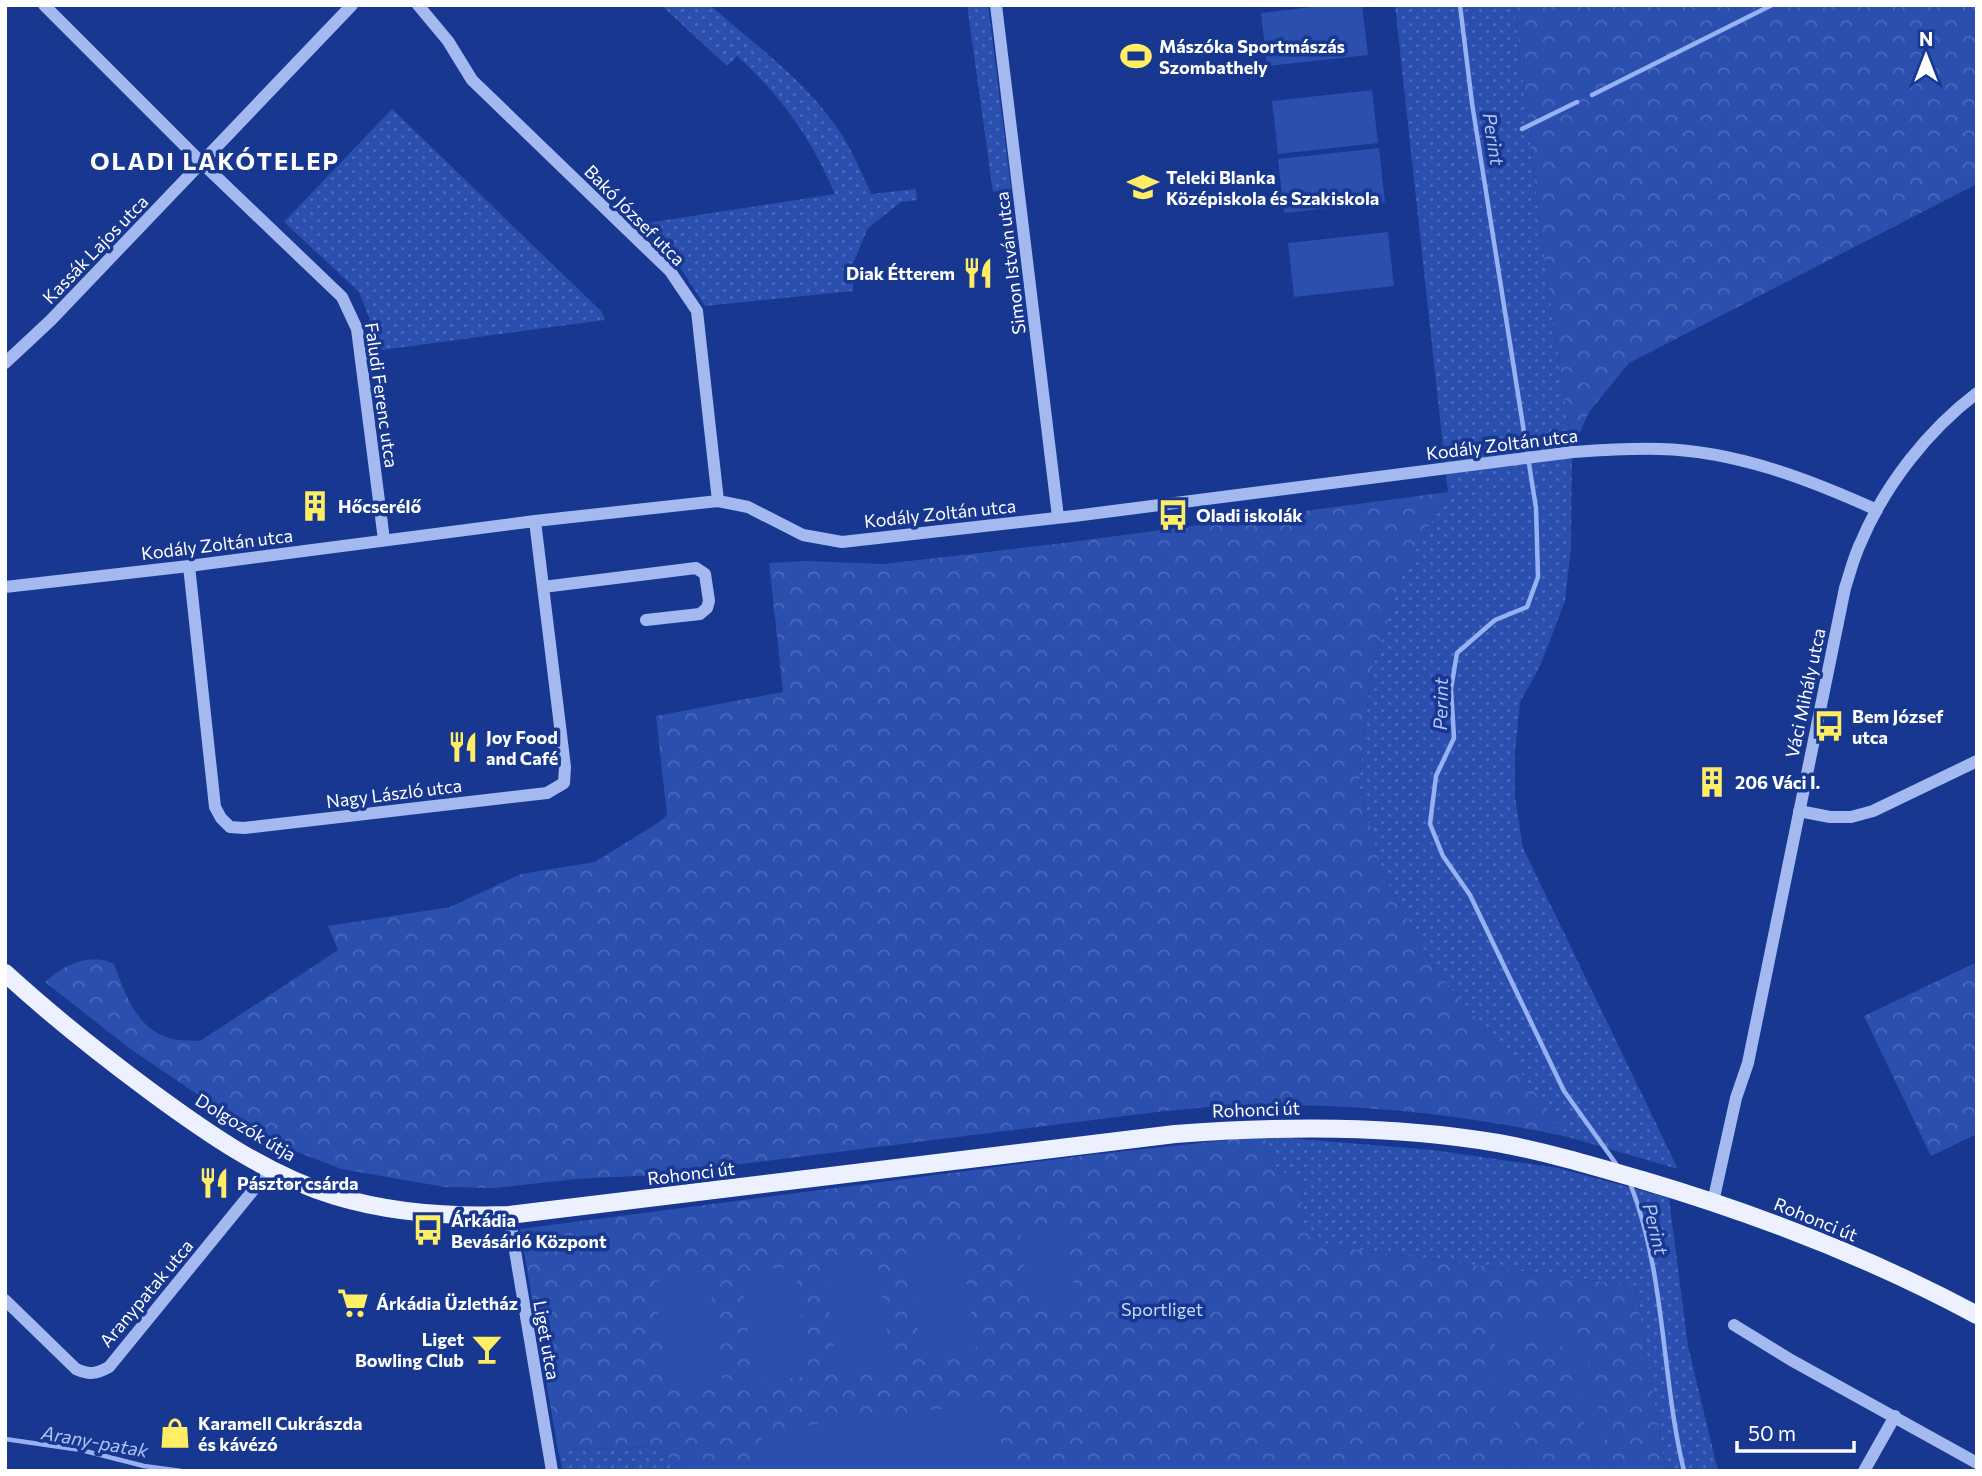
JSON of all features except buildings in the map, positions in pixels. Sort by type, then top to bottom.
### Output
[{"type":"main road","name":"Dolgozók útja","points":[[5,973],[123,1071],[173,1108],[265,1167],[337,1196],[376,1205],[456,1215],[509,1215]]},
{"type":"main road","name":"Rohonci út","points":[[509,1215],[1107,1141],[1259,1128],[1336,1128],[1497,1143],[1568,1158],[1713,1202],[1887,1270],[1977,1315]]},
{"type":"street","name":"Faludi Ferenc utca","points":[[44,5],[342,298],[357,329],[384,540]]},
{"type":"street","name":"Kassák Lajos utca","points":[[7,357],[51,320],[352,5]]},
{"type":"street","name":"Bakó József utca","points":[[418,5],[448,41],[472,80],[670,271],[697,311],[718,501]]},
{"type":"street","name":"Simon István utca","points":[[996,5],[1058,517]]},
{"type":"street","name":"Váci Mihály utca","points":[[1713,1202],[1736,1098],[1748,1063],[1845,588],[1861,542],[1877,510],[1908,463],[1956,408],[1977,393]]},
{"type":"street","name":"Kodály Zoltán utca","points":[[5,587],[534,521],[718,501],[748,507],[803,535],[842,542],[1618,449],[1699,452],[1742,460],[1784,472],[1877,510]]},
{"type":"street","name":"Nagy László utca","points":[[189,566],[215,807],[230,827],[244,828],[547,793],[564,783],[565,767],[534,521]]},
{"type":"street","points":[[543,587],[696,568],[705,574],[709,601],[707,608],[700,614],[646,620]]},
{"type":"street","points":[[1799,811],[1830,817],[1851,817],[1873,811],[1977,761]]},
{"type":"street","name":"Aranypatak utca","points":[[5,1300],[76,1369],[88,1374],[108,1367],[259,1183],[265,1167]]},
{"type":"street","name":"Liget utca","points":[[509,1215],[552,1471]]},
{"type":"street","points":[[1734,1325],[1791,1360],[1977,1463]]},
{"type":"street","points":[[1864,1471],[1895,1416]]},
{"type":"green space","points":[[661,5],[710,5],[786,70],[840,132],[871,194],[916,189],[917,200],[901,202],[868,228],[853,263],[853,291],[705,306],[677,263],[645,231],[646,223],[835,194],[805,136],[768,87],[737,56],[727,66]]},
{"type":"green space","points":[[967,5],[988,5],[1011,189],[993,192]]},
{"type":"green space","points":[[1329,5],[1362,5],[1368,55],[1267,66],[1261,13]]},
{"type":"green space","points":[[1395,5],[1514,5],[1543,249],[1572,450],[1571,548],[1565,601],[1540,666],[1520,702],[1515,752],[1515,797],[1523,848],[1678,1169],[1568,1137],[1512,1061],[1433,967],[1382,872],[1359,785],[1371,672],[1403,573],[1448,492]]},
{"type":"green space","points":[[1514,5],[1977,5],[1977,184],[1629,363],[1589,412],[1572,450],[1543,249]]},
{"type":"green space","points":[[1372,90],[1378,143],[1278,154],[1272,101]]},
{"type":"green space","points":[[392,109],[602,312],[605,320],[382,350],[359,292],[284,222]]},
{"type":"green space","points":[[1379,148],[1385,202],[1284,213],[1278,159]]},
{"type":"green space","points":[[1388,232],[1394,286],[1294,297],[1288,243]]},
{"type":"green space","points":[[1448,492],[1403,573],[1371,672],[1359,785],[1382,872],[1433,967],[1512,1061],[1568,1137],[1448,1116],[1367,1108],[1235,1105],[1165,1111],[655,1175],[577,1179],[494,1188],[445,1187],[341,1169],[262,1138],[129,1048],[45,982],[60,970],[77,962],[96,959],[114,964],[134,1009],[150,1028],[172,1039],[200,1041],[338,950],[328,926],[450,907],[521,874],[595,862],[667,815],[656,716],[783,692],[769,563],[806,561],[883,564]]},
{"type":"green space","points":[[1977,962],[1977,1134],[1931,1156],[1864,1016]]},
{"type":"green space","points":[[1264,1136],[1433,1150],[1558,1168],[1669,1198],[1688,1346],[1718,1471],[1666,1471],[1635,1286],[1329,1246],[1301,1225],[1303,1186],[1275,1166]]},
{"type":"green space","name":"Sportliget","points":[[1264,1136],[1275,1166],[1303,1186],[1301,1225],[1329,1246],[1635,1286],[1666,1471],[687,1471],[654,1447],[558,1450],[520,1229],[1089,1155]]},
{"type":"green space","points":[[1066,1227],[1076,1301],[1030,1307],[1020,1233]]},
{"type":"green space","points":[[961,1245],[977,1353],[922,1361],[906,1252]]},
{"type":"green space","points":[[877,1258],[892,1367],[838,1374],[823,1265]]},
{"type":"green space","points":[[795,1266],[809,1376],[754,1382],[741,1273]]},
{"type":"green space","points":[[709,1275],[723,1384],[668,1391],[655,1282]]},
{"type":"green space","points":[[1544,1318],[1568,1330],[1586,1350],[1611,1471],[1594,1471],[1569,1353],[1549,1337],[1538,1335],[1519,1341],[1506,1359],[1504,1373],[1524,1471],[1509,1471],[1493,1394],[1491,1362],[1494,1348],[1500,1336],[1510,1327],[1524,1321]]},
{"type":"green space","points":[[996,1402],[1005,1471],[766,1471],[761,1431]]},
{"type":"green space","points":[[654,1447],[687,1471],[563,1471],[558,1450]]},
{"type":"waterway","name":"Perint","points":[[1460,5],[1472,103],[1536,508],[1538,577],[1527,607],[1495,620],[1457,653],[1451,689],[1454,738],[1436,776],[1430,824],[1443,856],[1470,895],[1564,1091],[1619,1168]]},
{"type":"waterway","points":[[1592,95],[1772,5]]},
{"type":"waterway","points":[[1522,129],[1577,102]]},
{"type":"waterway","name":"Perint","points":[[1630,1183],[1642,1218],[1657,1290],[1671,1399],[1684,1471]]},
{"type":"waterway","name":"Arany-patak","points":[[5,1439],[81,1450],[144,1466],[181,1471]]},
{"type":"place","name":"Mászóka Sportmászás Szombathely","points":[[1136,56]]},
{"type":"place","name":"Teleki Blanka Középiskola és Szakiskola","points":[[1143,187]]},
{"type":"place","name":"Diak Étterem","points":[[978,273]]},
{"type":"place","name":"Hőcserélő","points":[[315,506]]},
{"type":"place","name":"Oladi iskolák","points":[[1173,515]]},
{"type":"place","name":"Bem József utca","points":[[1829,726]]},
{"type":"place","name":"Joy Food and Café","points":[[463,747]]},
{"type":"place","name":"206 Váci I.","points":[[1712,782]]},
{"type":"place","name":"Pásztor csárda","points":[[214,1183]]},
{"type":"place","name":"Árkádia Bevásárló Központ","points":[[428,1230]]},
{"type":"place","name":"Árkádia Üzletház","points":[[353,1303]]},
{"type":"place","name":"Liget Bowling Club","points":[[487,1349]]},
{"type":"place","name":"Karamell Cukrászda és kávézó","points":[[175,1433]]},
{"type":"district","name":"OLADI LAKÓTELEP","points":[[215,160]]}]
